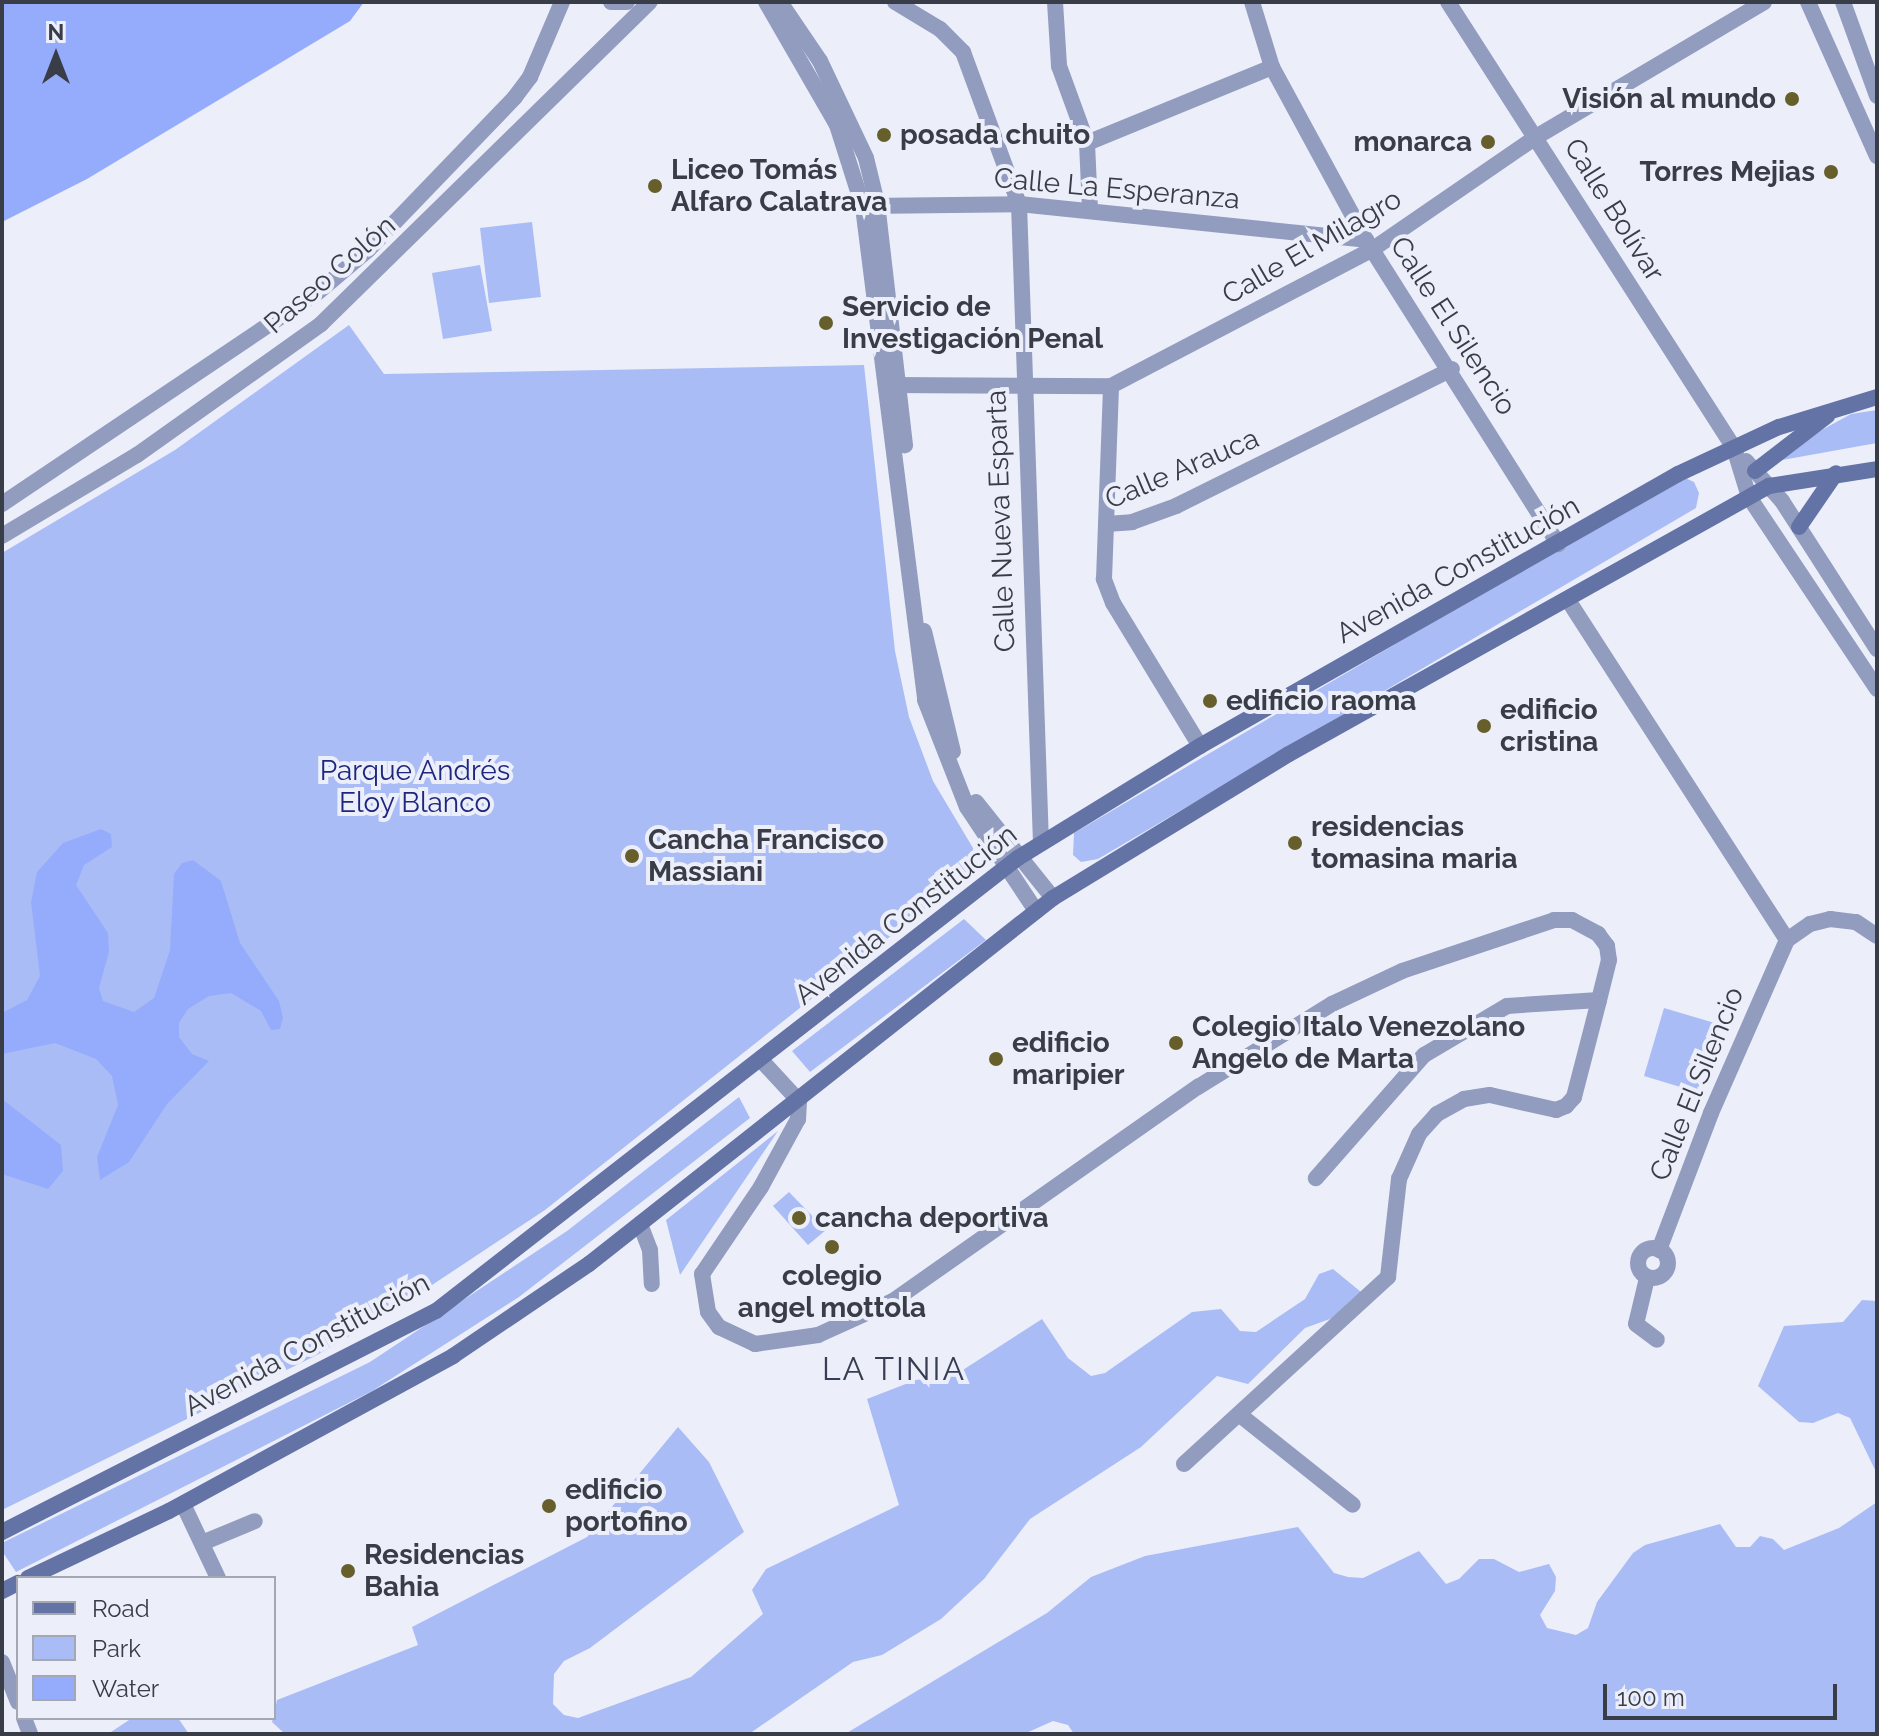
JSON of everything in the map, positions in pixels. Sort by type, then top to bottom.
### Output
[{"type":"main road","name":"Avenida Constitución","points":[[2,1532],[436,1311],[1012,863],[1200,746],[1734,448],[1841,405],[1874,399]]},
{"type":"main road","points":[[1755,471],[1841,405]]},
{"type":"main road","points":[[32,1576],[183,1504],[453,1356],[640,1224],[1053,898],[1289,754],[1769,486],[1877,467]]},
{"type":"main road","points":[[1799,527],[1842,472]]},
{"type":"street","name":"Paseo Colón","points":[[2,504],[318,292],[368,250],[515,97],[530,77],[562,2]]},
{"type":"street","points":[[611,2],[627,2]]},
{"type":"street","name":"Paseo Colón","points":[[2,536],[137,455],[321,324],[650,2]]},
{"type":"street","points":[[777,2],[852,122],[870,205],[894,384],[911,555],[926,642],[953,752],[977,804],[1036,911]]},
{"type":"street","name":"Calle Nueva Esparta","points":[[895,2],[940,29],[963,52],[1019,204],[1021,383],[1041,843]]},
{"type":"street","points":[[1055,2],[1059,66],[1087,143],[1090,210]]},
{"type":"street","name":"Calle El Silencio","points":[[1252,2],[1272,67],[1370,244],[1452,369],[1558,544]]},
{"type":"street","name":"Calle Bolívar","points":[[1448,2],[1734,448]]},
{"type":"street","name":"Calle El Milagro","points":[[894,384],[1111,386],[1370,244],[1536,137],[1764,2]]},
{"type":"street","points":[[1808,2],[1877,156]]},
{"type":"street","points":[[1843,2],[1877,96]]},
{"type":"street","points":[[1087,143],[1272,67]]},
{"type":"street","name":"Calle La Esperanza","points":[[870,205],[1019,204],[1370,244]]},
{"type":"street","name":"Calle Arauca","points":[[1200,746],[1113,603],[1104,579],[1106,524],[1132,522],[1176,506],[1452,369]]},
{"type":"street","points":[[1106,524],[1111,386]]},
{"type":"street","points":[[1734,448],[1769,486],[1799,527],[1877,649]]},
{"type":"street","points":[[1734,448],[1749,497],[1877,689]]},
{"type":"street","points":[[1568,600],[1787,940],[1810,924],[1830,919],[1856,922],[1877,936]]},
{"type":"street","points":[[1012,863],[1053,898]]},
{"type":"street","points":[[761,1060],[799,1101],[798,1119],[782,1150],[702,1274],[708,1312],[719,1327],[755,1344],[818,1335],[893,1301],[1198,1087],[1332,1004],[1402,971],[1500,937],[1572,920],[1587,925],[1607,946],[1607,979],[1574,1097],[1566,1106],[1556,1110],[1490,1095],[1464,1099],[1437,1114],[1419,1134],[1399,1179],[1388,1277],[1184,1464]]},
{"type":"street","name":"Calle El Silencio","points":[[1657,1340],[1636,1324],[1647,1278],[1638,1267],[1638,1258],[1645,1250],[1659,1250],[1717,1099],[1787,940]]},
{"type":"street","points":[[1316,1178],[1424,1055],[1507,1006],[1599,1000]]},
{"type":"street","points":[[640,1224],[650,1250],[652,1284]]},
{"type":"street","points":[[1240,1415],[1353,1505]]},
{"type":"street","points":[[183,1504],[217,1576]]},
{"type":"street","points":[[202,1543],[255,1521]]},
{"type":"street","points":[[2,1662],[16,1697]]},
{"type":"green space","points":[[532,222],[541,297],[489,303],[480,228]]},
{"type":"green space","points":[[480,265],[492,331],[443,339],[432,273]]},
{"type":"green space","name":"Parque Andrés Eloy Blanco","points":[[349,325],[384,374],[864,365],[895,651],[909,717],[933,781],[973,848],[974,870],[545,1210],[402,1305],[317,1355],[2,1510],[2,553],[175,450]]},
{"type":"green space","points":[[1877,410],[1877,443],[1777,461],[1798,443],[1851,414]]},
{"type":"green space","points":[[1681,476],[1694,482],[1699,493],[1696,508],[1098,859],[1081,862],[1073,855],[1074,833]]},
{"type":"green space","points":[[964,919],[986,940],[810,1072],[792,1051]]},
{"type":"green space","points":[[1664,1008],[1718,1024],[1697,1092],[1644,1076]]},
{"type":"green space","points":[[739,1097],[750,1118],[519,1297],[372,1391],[16,1572],[2,1551],[2,1543],[370,1362],[567,1231]]},
{"type":"green space","points":[[778,1131],[680,1275],[666,1220]]},
{"type":"green space","name":"cancha deportiva","points":[[789,1192],[826,1230],[808,1245],[773,1206]]},
{"type":"green space","points":[[1333,1269],[1361,1292],[1341,1315],[1305,1328],[1248,1384],[1217,1376],[1141,1447],[1030,1519],[984,1579],[941,1619],[882,1655],[853,1662],[749,1734],[285,1734],[272,1722],[276,1720],[277,1700],[418,1645],[412,1627],[587,1537],[678,1427],[709,1462],[744,1532],[590,1648],[564,1661],[554,1674],[553,1704],[564,1715],[578,1718],[691,1677],[763,1614],[752,1590],[766,1569],[899,1505],[867,1399],[916,1380],[955,1375],[1042,1319],[1068,1358],[1091,1376],[1105,1373],[1192,1312],[1221,1309],[1240,1331],[1256,1332],[1305,1299],[1319,1274]]},
{"type":"green space","points":[[1862,1300],[1877,1301],[1877,1474],[1850,1418],[1838,1413],[1813,1423],[1799,1422],[1758,1386],[1784,1326],[1843,1322]]},
{"type":"green space","points":[[1877,1502],[1877,1734],[1074,1734],[1068,1725],[1053,1721],[1024,1734],[845,1734],[1047,1613],[1091,1577],[1145,1556],[1298,1527],[1334,1573],[1348,1577],[1363,1578],[1419,1551],[1446,1584],[1459,1579],[1479,1559],[1494,1559],[1519,1572],[1549,1564],[1556,1577],[1555,1591],[1540,1615],[1547,1628],[1576,1635],[1588,1628],[1597,1602],[1633,1553],[1645,1545],[1720,1524],[1736,1547],[1750,1547],[1760,1536],[1773,1539],[1784,1550],[1839,1528]]},
{"type":"green space","points":[[129,1720],[179,1720],[189,1734],[108,1734]]},
{"type":"water","points":[[2,2],[364,2],[350,21],[87,179],[2,222]]},
{"type":"water","points":[[101,829],[111,834],[112,847],[84,865],[76,885],[108,933],[109,952],[99,988],[103,1001],[134,1012],[154,998],[170,950],[174,874],[182,863],[193,860],[221,881],[240,943],[279,1001],[283,1018],[280,1029],[271,1030],[261,1011],[231,993],[209,996],[188,1009],[179,1023],[179,1037],[192,1054],[209,1061],[167,1104],[129,1162],[100,1180],[97,1157],[118,1105],[112,1076],[96,1059],[55,1043],[2,1054],[2,1013],[27,1000],[40,976],[31,902],[37,872],[63,843]]},
{"type":"water","points":[[2,1099],[61,1145],[63,1171],[48,1189],[2,1174]]},
{"type":"place","name":"Visión al mundo","points":[[1792,99]]},
{"type":"place","name":"posada chuito","points":[[884,135]]},
{"type":"place","name":"monarca","points":[[1488,142]]},
{"type":"place","name":"Torres Mejias","points":[[1831,172]]},
{"type":"place","name":"Liceo Tomás Alfaro Calatrava","points":[[655,186]]},
{"type":"place","name":"Servicio de Investigación Penal","points":[[826,323]]},
{"type":"place","name":"edificio raoma","points":[[1210,701]]},
{"type":"place","name":"edificio cristina","points":[[1484,726]]},
{"type":"place","name":"residencias tomasina maria","points":[[1295,843]]},
{"type":"place","name":"Cancha Francisco Massiani","points":[[632,856]]},
{"type":"place","name":"Colegio Italo Venezolano Angelo de Marta","points":[[1176,1043]]},
{"type":"place","name":"edificio maripier","points":[[996,1059]]},
{"type":"place","name":"cancha deportiva","points":[[799,1218]]},
{"type":"place","name":"colegio angel mottola","points":[[832,1247]]},
{"type":"place","name":"edificio portofino","points":[[549,1506]]},
{"type":"place","name":"Residencias Bahia","points":[[348,1571]]},
{"type":"district","name":"LA TINIA","points":[[894,1369]]}]
